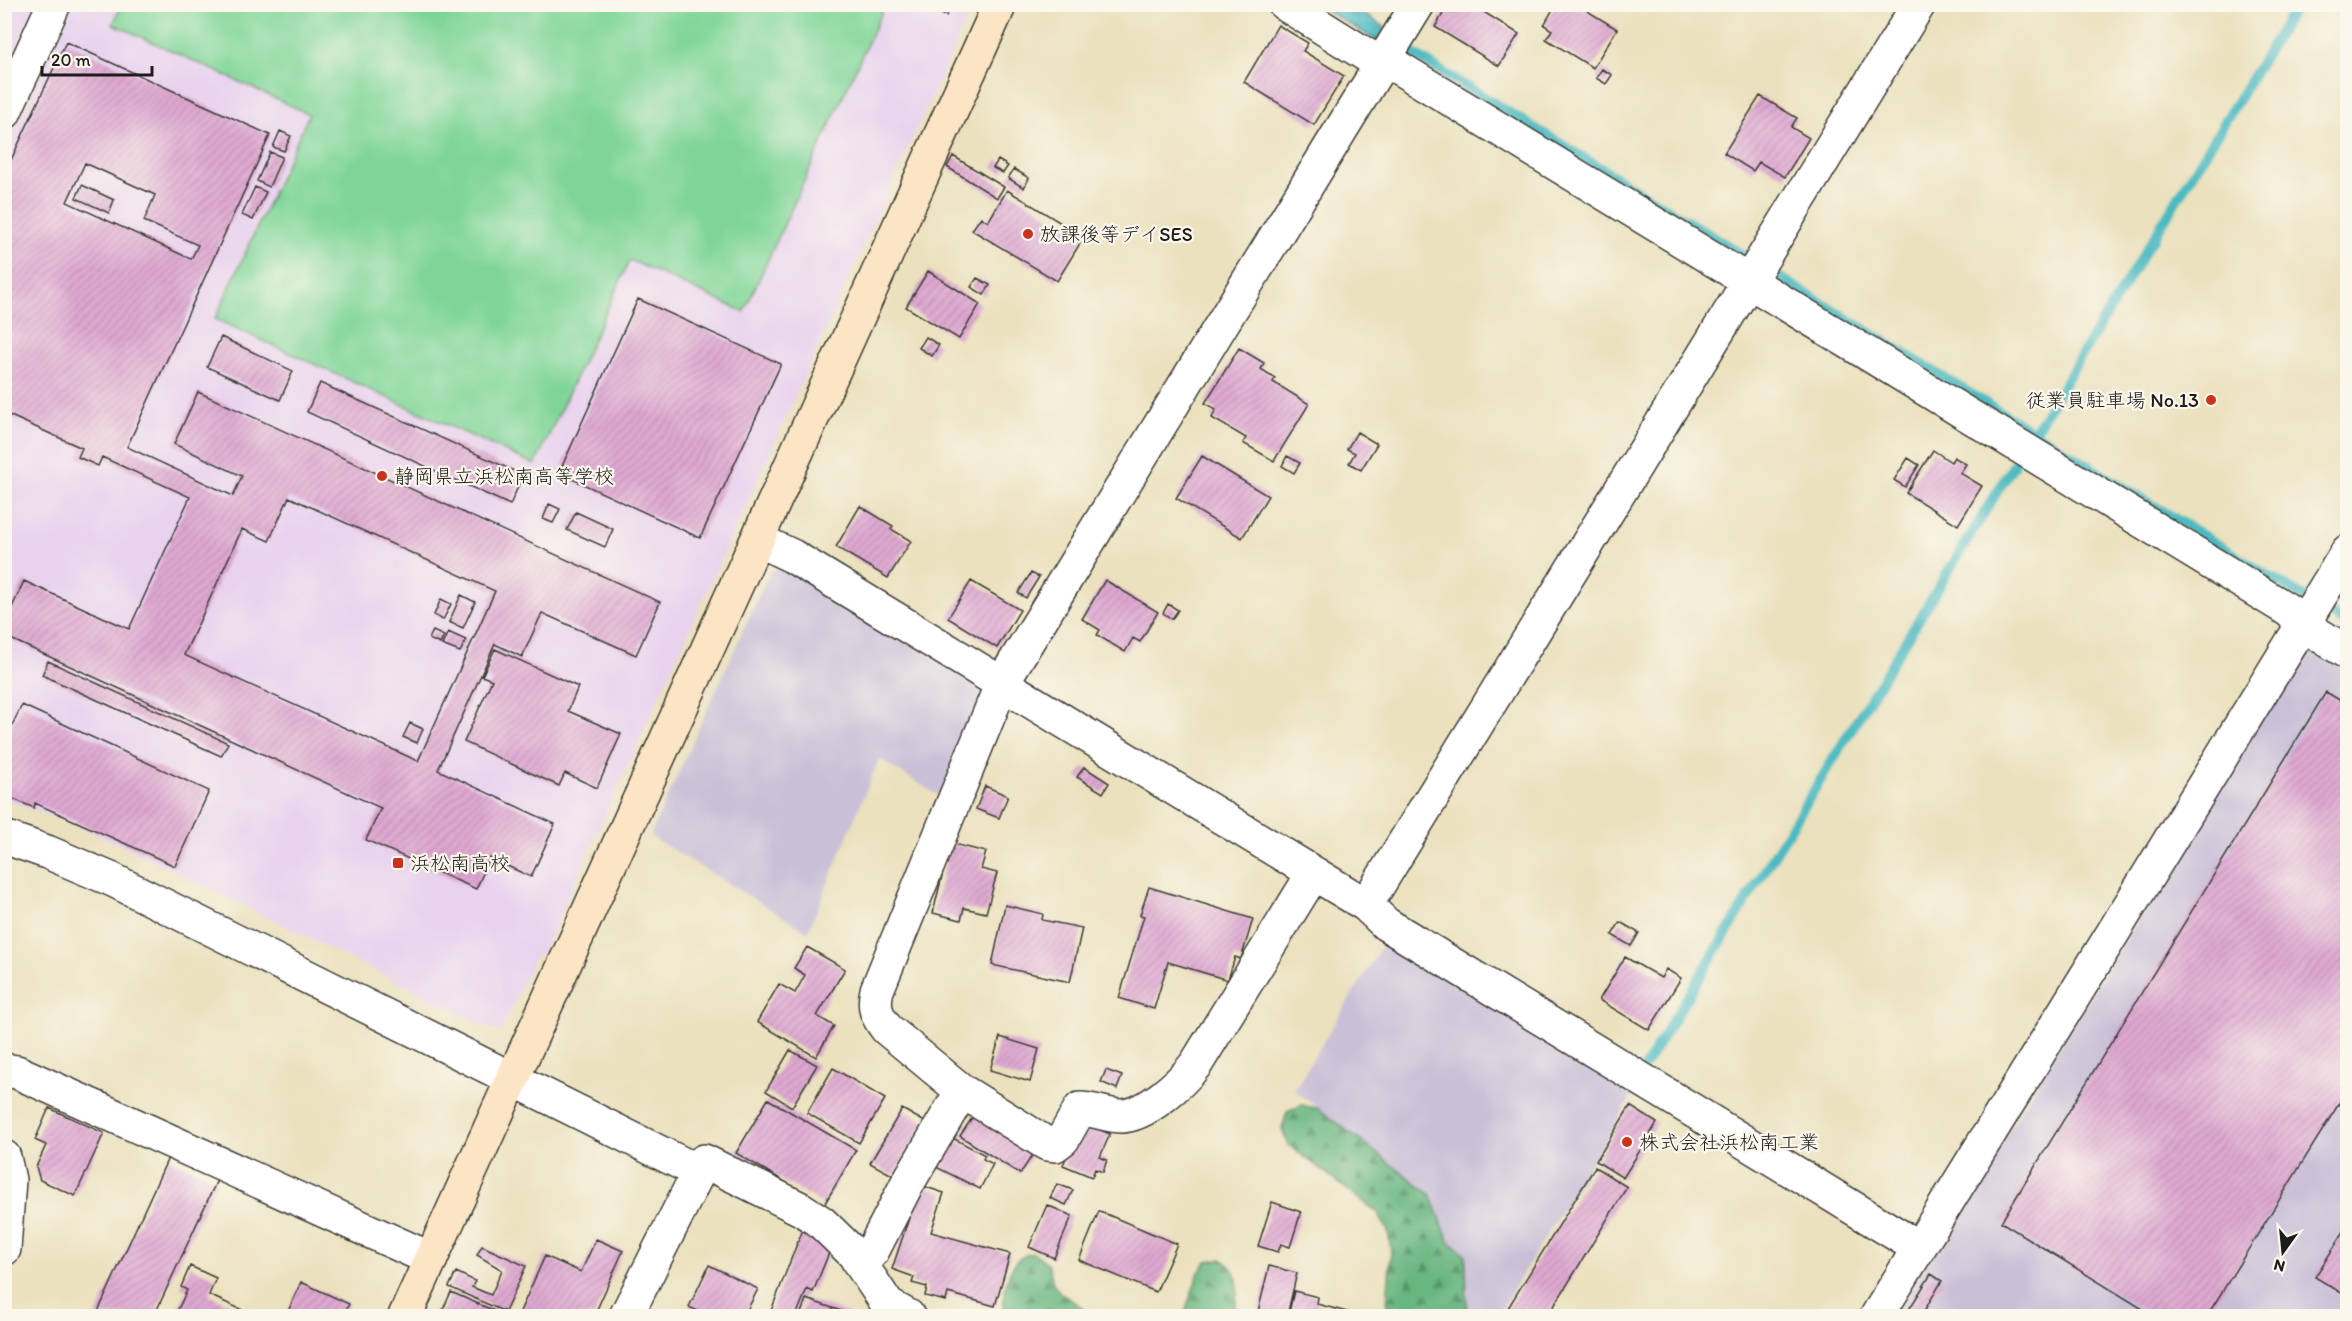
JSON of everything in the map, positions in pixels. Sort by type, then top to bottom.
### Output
[{"type":"street","points":[[4,113],[54,4]]},
{"type":"street","points":[[405,1317],[1000,4]]},
{"type":"street","points":[[1285,4],[1368,56],[1401,28]]},
{"type":"street","points":[[1366,905],[1919,4]]},
{"type":"street","points":[[1401,28],[1409,74],[1756,270],[2288,610],[2311,610],[2348,652]]},
{"type":"street","points":[[1313,874],[1196,1064],[1174,1089],[1133,1114],[1125,1116],[1080,1109],[1063,1139],[1055,1145],[1047,1144],[962,1090],[886,1029],[878,1017],[874,1004],[877,990],[1002,683],[1401,28]]},
{"type":"street","points":[[758,540],[792,556],[1002,683],[1366,905],[1386,924],[1919,1248]]},
{"type":"street","points":[[1877,1317],[2348,551]]},
{"type":"street","points":[[4,837],[47,852],[113,880],[699,1172]]},
{"type":"street","points":[[4,1070],[17,1072],[431,1259]]},
{"type":"street","points":[[858,1261],[872,1252],[906,1186],[962,1090]]},
{"type":"street","points":[[4,1157],[9,1180],[4,1250]]},
{"type":"street","points":[[626,1317],[704,1161],[821,1221],[858,1261],[888,1305],[908,1317]]},
{"type":"shaded area","points":[[5,5],[36,5],[5,73]]},
{"type":"shaded area","name":"静岡県立浜松南高等学校","points":[[72,5],[973,5],[541,956],[536,954],[500,1033],[128,848],[60,819],[5,800],[5,153]]},
{"type":"shaded area","points":[[785,567],[982,687],[986,700],[946,800],[879,759],[808,932],[650,836],[770,571]]},
{"type":"shaded area","points":[[2315,646],[2347,665],[2347,1316],[1894,1316],[2304,648]]},
{"type":"shaded area","points":[[1393,944],[1635,1091],[1497,1316],[1476,1316],[1468,1305],[1466,1255],[1450,1241],[1431,1195],[1294,1090],[1382,946]]},
{"type":"green space","points":[[122,4],[885,5],[744,312],[630,260],[535,465],[215,319],[309,114],[113,24]]},
{"type":"green space","points":[[1302,1105],[1319,1109],[1431,1195],[1449,1241],[1466,1255],[1467,1316],[1386,1316],[1391,1252],[1388,1231],[1378,1213],[1289,1145],[1282,1130],[1287,1111]]},
{"type":"green space","points":[[1032,1253],[1046,1262],[1055,1287],[1082,1308],[1088,1316],[1007,1316],[1004,1296],[1009,1274],[1018,1260]]},
{"type":"green space","points":[[1222,1259],[1234,1271],[1236,1278],[1234,1316],[1184,1316],[1198,1274],[1207,1261]]},
{"type":"water","points":[[1317,5],[1349,5],[1385,27],[1377,41]]},
{"type":"building","points":[[935,4],[951,4],[946,16],[932,10]]},
{"type":"building","points":[[1458,4],[1471,4],[1519,34],[1499,66],[1435,27],[1447,7],[1454,12]]},
{"type":"building","points":[[1556,4],[1576,4],[1617,29],[1593,68],[1546,39],[1552,30],[1544,25]]},
{"type":"building","points":[[1278,25],[1308,43],[1303,51],[1344,76],[1314,125],[1244,82]]},
{"type":"building","points":[[66,42],[270,135],[127,447],[233,496],[242,476],[174,444],[198,392],[660,602],[636,655],[542,613],[522,657],[495,644],[438,770],[555,824],[531,877],[490,858],[476,889],[366,840],[381,808],[4,636],[4,625],[24,581],[129,629],[190,497],[102,457],[98,466],[78,457],[82,448],[4,413],[4,175]],"holes":[[[85,163],[155,195],[144,221],[198,245],[191,259],[67,202]],[[289,497],[495,591],[418,761],[184,655],[242,529],[269,541]]]},
{"type":"building","points":[[1602,69],[1612,75],[1606,84],[1596,78]]},
{"type":"building","points":[[1760,96],[1797,118],[1791,127],[1809,138],[1785,177],[1759,162],[1753,171],[1724,153]]},
{"type":"building","points":[[280,131],[291,136],[284,151],[273,147]]},
{"type":"building","points":[[270,152],[282,157],[269,187],[257,181]]},
{"type":"building","points":[[953,156],[1004,187],[997,198],[947,167]]},
{"type":"building","points":[[998,160],[1008,166],[1003,173],[993,168]]},
{"type":"building","points":[[1014,169],[1029,178],[1024,188],[1008,178]]},
{"type":"building","points":[[82,185],[114,200],[109,213],[76,198]]},
{"type":"building","points":[[255,187],[266,192],[253,220],[242,215]]},
{"type":"building","name":"放課後等デイSES","points":[[1007,190],[1084,237],[1057,281],[972,230],[981,217],[988,222]]},
{"type":"building","points":[[928,271],[980,304],[959,339],[906,307]]},
{"type":"building","points":[[977,278],[990,285],[984,295],[971,287]]},
{"type":"building","points":[[638,299],[781,364],[700,538],[559,473]]},
{"type":"building","points":[[221,337],[293,371],[280,400],[207,367]]},
{"type":"building","points":[[926,337],[939,345],[932,356],[919,348]]},
{"type":"building","points":[[1239,348],[1264,363],[1261,369],[1275,378],[1273,382],[1309,404],[1274,461],[1243,443],[1246,438],[1212,418],[1216,409],[1205,403]]},
{"type":"building","points":[[320,383],[523,475],[510,505],[307,412]]},
{"type":"building","points":[[1357,432],[1377,444],[1361,470],[1349,463],[1355,453],[1347,449]]},
{"type":"building","points":[[1933,450],[1951,462],[1954,457],[1966,464],[1960,473],[1982,486],[1958,525],[1906,493]]},
{"type":"building","points":[[1202,456],[1268,496],[1242,538],[1176,498]]},
{"type":"building","points":[[1287,456],[1300,463],[1294,473],[1282,466]]},
{"type":"building","points":[[1908,458],[1919,465],[1905,487],[1894,480]]},
{"type":"building","points":[[549,504],[560,509],[553,523],[543,519]]},
{"type":"building","points":[[860,506],[893,526],[891,529],[911,541],[888,578],[836,547]]},
{"type":"building","points":[[576,512],[613,529],[605,547],[567,530]]},
{"type":"building","points":[[1031,573],[1039,577],[1026,598],[1018,593]]},
{"type":"building","points":[[1105,580],[1158,612],[1140,642],[1133,638],[1125,652],[1097,635],[1100,630],[1082,619]]},
{"type":"building","points":[[971,581],[1020,610],[997,648],[948,618]]},
{"type":"building","points":[[461,595],[475,602],[463,628],[449,622]]},
{"type":"building","points":[[441,599],[451,604],[443,620],[434,615]]},
{"type":"building","points":[[1168,604],[1178,610],[1172,619],[1163,613]]},
{"type":"building","points":[[433,631],[444,636],[440,644],[429,639]]},
{"type":"building","points":[[448,632],[466,640],[460,652],[442,645]]},
{"type":"building","points":[[495,649],[578,687],[568,711],[621,734],[597,788],[565,773],[559,786],[464,742],[492,680],[482,676]]},
{"type":"building","points":[[48,661],[228,743],[221,756],[42,675]]},
{"type":"building","points":[[2326,692],[2348,705],[2348,1089],[2207,1316],[2154,1316],[2001,1222]]},
{"type":"building","points":[[22,705],[209,791],[175,866],[35,803],[34,808],[4,795],[4,742]]},
{"type":"building","points":[[410,723],[423,729],[417,743],[403,737]]},
{"type":"building","points":[[1084,767],[1109,783],[1103,793],[1077,777]]},
{"type":"building","points":[[985,786],[1008,796],[999,818],[976,809]]},
{"type":"building","points":[[950,843],[986,852],[981,869],[997,873],[986,913],[964,908],[961,920],[933,913]]},
{"type":"building","points":[[1149,887],[1253,919],[1241,959],[1235,957],[1228,980],[1168,962],[1154,1009],[1119,998],[1144,916],[1140,915]]},
{"type":"building","points":[[1005,905],[1043,914],[1042,920],[1082,928],[1070,982],[992,965]]},
{"type":"building","points":[[1620,922],[1639,933],[1631,946],[1612,935]]},
{"type":"building","points":[[807,947],[845,969],[817,1016],[834,1026],[816,1057],[757,1022],[779,984],[795,993],[805,975],[794,968]]},
{"type":"building","points":[[1625,957],[1661,978],[1666,969],[1681,978],[1649,1030],[1599,1000]]},
{"type":"building","points":[[1000,1037],[1039,1049],[1030,1082],[990,1070]]},
{"type":"building","points":[[790,1050],[817,1065],[792,1107],[766,1091]]},
{"type":"building","points":[[833,1068],[885,1099],[859,1143],[807,1113]]},
{"type":"building","points":[[1106,1070],[1122,1076],[1117,1089],[1101,1082]]},
{"type":"building","points":[[768,1099],[856,1150],[824,1205],[736,1153]]},
{"type":"building","points":[[1630,1106],[1657,1123],[1623,1178],[1596,1161]]},
{"type":"building","points":[[49,1108],[104,1133],[75,1196],[40,1180],[36,1167],[46,1145],[35,1140]]},
{"type":"building","points":[[902,1109],[925,1122],[894,1176],[870,1163]]},
{"type":"building","points":[[974,1115],[1034,1153],[1020,1174],[960,1136]]},
{"type":"building","points":[[1081,1122],[1110,1134],[1100,1157],[1107,1160],[1103,1172],[1095,1169],[1092,1177],[1063,1165]]},
{"type":"building","points":[[949,1136],[985,1155],[983,1159],[993,1164],[980,1189],[934,1166]]},
{"type":"building","points":[[168,1158],[217,1180],[154,1316],[96,1316]]},
{"type":"building","points":[[1595,1167],[1627,1187],[1548,1316],[1503,1316]]},
{"type":"building","points":[[1057,1184],[1073,1190],[1066,1205],[1050,1198]]},
{"type":"building","points":[[920,1185],[944,1193],[931,1232],[1010,1254],[995,1306],[948,1293],[946,1301],[925,1296],[927,1287],[912,1283],[914,1277],[892,1269]]},
{"type":"building","points":[[1272,1202],[1301,1212],[1290,1247],[1281,1244],[1278,1252],[1258,1246]]},
{"type":"building","points":[[1047,1205],[1072,1216],[1054,1258],[1029,1247]]},
{"type":"building","points":[[1099,1211],[1177,1244],[1156,1292],[1079,1260]]},
{"type":"building","points":[[2348,1225],[2348,1297],[2315,1277]]},
{"type":"building","points":[[802,1231],[833,1243],[813,1292],[807,1289],[796,1316],[769,1316]]},
{"type":"building","points":[[596,1239],[623,1251],[594,1316],[518,1316],[545,1256],[581,1272]]},
{"type":"building","points":[[482,1246],[526,1266],[505,1312],[449,1287],[456,1272],[475,1281],[472,1287],[491,1295],[502,1270],[477,1255]]},
{"type":"building","points":[[709,1265],[758,1289],[744,1316],[708,1316],[689,1307]]},
{"type":"building","points":[[190,1266],[216,1278],[209,1295],[247,1312],[244,1316],[175,1316],[187,1290],[181,1287]]},
{"type":"building","points":[[1269,1266],[1297,1273],[1287,1316],[1257,1316]]},
{"type":"building","points":[[1931,1274],[1942,1281],[1921,1316],[1905,1316]]},
{"type":"building","points":[[301,1282],[349,1304],[343,1316],[286,1316]]},
{"type":"building","points":[[1294,1291],[1318,1297],[1317,1304],[1362,1316],[1288,1316]]},
{"type":"building","points":[[451,1292],[506,1316],[440,1316]]},
{"type":"building","points":[[806,1299],[850,1314],[849,1316],[800,1316]]},
{"type":"waterway","points":[[2032,436],[2297,4]]},
{"type":"waterway","points":[[1397,44],[2348,624]]},
{"type":"waterway","points":[[1645,1066],[2019,456]]},
{"type":"place","name":"放課後等デイSES","points":[[1028,234]]},
{"type":"place","name":"従業員駐車場 No.13","points":[[2211,400]]},
{"type":"place","name":"静岡県立浜松南高等学校","points":[[382,476]]},
{"type":"place","name":"浜松南高校","points":[[398,863]]},
{"type":"place","name":"株式会社浜松南工業","points":[[1627,1142]]}]
